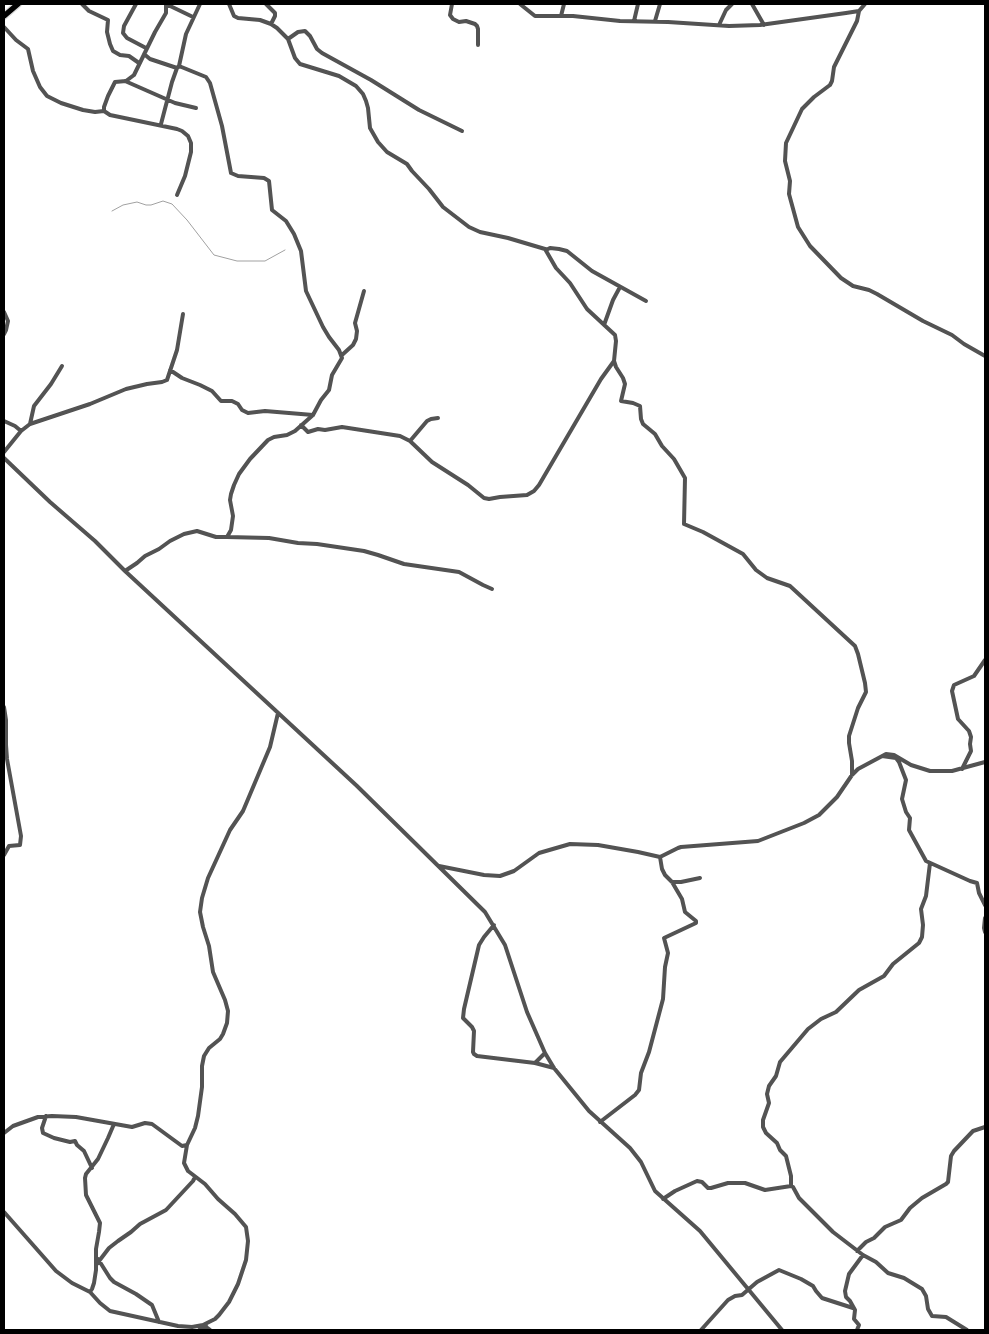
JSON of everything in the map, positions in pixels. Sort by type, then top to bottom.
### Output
[{"type":"highway","points":[[4,16],[18,4]]},
{"type":"street","points":[[82,4],[89,12],[108,20],[107,32],[113,51],[120,55],[129,56],[139,63]]},
{"type":"street","points":[[136,4],[124,26],[124,32],[127,38],[146,48]]},
{"type":"street","points":[[104,111],[113,85],[116,82],[131,79],[134,75],[146,48],[166,13],[165,4]]},
{"type":"street","points":[[165,4],[193,17]]},
{"type":"street","points":[[160,124],[186,34],[200,4]]},
{"type":"street","points":[[229,4],[234,16],[256,19],[271,24],[280,31],[288,39],[295,58],[300,64],[346,79],[358,89],[363,94],[368,106],[370,128],[380,146],[407,164],[443,206],[469,227],[480,232],[546,250],[555,266],[570,283],[585,307],[613,332],[616,337],[614,361],[616,369],[625,381],[622,401],[640,406],[643,424],[655,434],[662,446],[674,459],[685,478],[684,524],[743,554],[756,570],[767,578],[790,586],[855,646],[866,688],[849,736],[852,775]]},
{"type":"street","points":[[266,4],[275,13],[271,24]]},
{"type":"street","points":[[452,4],[450,15],[453,19],[459,22],[466,21],[477,26],[478,45]]},
{"type":"street","points":[[520,4],[535,16],[719,25],[764,25],[859,11]]},
{"type":"street","points":[[561,16],[564,4]]},
{"type":"street","points":[[634,21],[638,4]]},
{"type":"street","points":[[655,21],[660,4]]},
{"type":"street","points":[[719,25],[726,10],[732,4]]},
{"type":"street","points":[[752,4],[764,25]]},
{"type":"street","points":[[865,4],[859,11],[858,19],[834,67],[830,85],[802,109],[786,143],[785,156],[790,181],[789,194],[798,227],[820,258],[841,278],[853,286],[877,294],[922,321],[952,335],[985,356]]},
{"type":"street","points":[[4,27],[28,49],[33,72],[40,87],[48,96],[61,103],[83,110],[104,111],[110,115],[160,124],[182,131],[188,136],[191,143],[191,152],[187,170],[176,195]]},
{"type":"street","points":[[288,39],[298,32],[305,31],[310,36],[316,49],[322,53],[371,80],[419,110],[462,131]]},
{"type":"street","points":[[144,54],[150,59],[206,77],[210,83],[223,132],[231,173],[238,176],[264,178],[269,181],[272,210],[288,223],[294,234],[301,251],[304,281],[308,295],[326,331],[342,355]]},
{"type":"street","points":[[125,81],[175,103],[196,108]]},
{"type":"street","points":[[546,250],[550,248],[567,251],[592,271],[646,301]]},
{"type":"street","points":[[604,325],[620,287]]},
{"type":"street","points":[[227,537],[233,516],[230,500],[231,494],[240,474],[250,459],[268,440],[287,435],[313,415],[329,390],[331,378],[342,355],[353,345],[356,339],[355,323],[364,291]]},
{"type":"street","points":[[4,312],[8,321],[4,334]]},
{"type":"street","points":[[4,452],[21,431],[30,424],[90,404],[126,389],[168,380],[177,350],[183,314]]},
{"type":"street","points":[[301,425],[308,432],[318,429],[325,430],[342,427],[400,436],[410,441],[432,462],[468,485],[484,498],[531,494],[539,485],[601,379],[614,361]]},
{"type":"street","points":[[30,424],[34,406],[52,384],[62,366]]},
{"type":"street","points":[[170,370],[182,378],[212,391],[221,401],[232,401],[238,404],[242,410],[248,413],[264,411],[313,415]]},
{"type":"street","points":[[410,441],[428,421],[438,418]]},
{"type":"street","points":[[4,421],[21,431]]},
{"type":"street","points":[[4,458],[357,786],[485,912],[494,925],[510,957],[522,998],[545,1053],[554,1068],[576,1097],[600,1122],[624,1142],[636,1156],[654,1189],[700,1231],[782,1330]]},
{"type":"street","points":[[125,571],[170,541],[184,534],[197,531],[216,537],[270,538],[364,551],[404,564],[459,572],[492,589]]},
{"type":"street","points":[[962,768],[971,751],[971,737],[969,731],[958,719],[952,693],[953,687],[958,682],[974,676],[985,660]]},
{"type":"street","points":[[4,706],[6,720],[5,746],[22,836],[20,845],[9,846],[4,855]]},
{"type":"street","points":[[199,1330],[219,1315],[229,1302],[238,1284],[246,1260],[248,1236],[246,1227],[235,1214],[186,1168],[184,1163],[187,1145],[198,1116],[204,1056],[223,1034],[227,1023],[228,1011],[211,966],[210,949],[200,912],[206,883],[230,830],[243,811],[266,756],[278,713]]},
{"type":"street","points":[[439,866],[484,875],[500,876],[514,871],[539,853],[570,844],[598,845],[660,857],[682,847],[758,841],[815,818],[841,792],[858,769],[882,756],[894,755],[911,765],[930,772],[947,771],[985,762]]},
{"type":"street","points":[[882,756],[898,760],[906,780],[902,799],[910,818],[910,832],[926,861],[977,883],[979,893],[985,905]]},
{"type":"street","points":[[600,1122],[638,1090],[641,1073],[664,999],[665,967],[668,954],[664,938],[696,923],[685,912],[683,901],[672,882],[663,872],[660,857]]},
{"type":"street","points":[[930,863],[926,896],[921,909],[923,925],[922,937],[919,943],[893,964],[884,976],[859,990],[836,1012],[821,1019],[808,1029],[780,1063],[776,1076],[769,1088],[769,1103],[764,1127],[766,1133],[777,1143],[786,1156],[791,1176],[791,1186],[799,1198],[832,1232],[857,1251],[876,1262],[888,1273],[906,1279],[922,1289],[932,1316],[946,1317],[967,1330]]},
{"type":"street","points":[[672,882],[700,878]]},
{"type":"street","points":[[985,918],[985,932]]},
{"type":"street","points":[[494,925],[479,945],[462,1018],[472,1027],[474,1032],[473,1052],[476,1056],[535,1063],[554,1068]]},
{"type":"street","points":[[535,1063],[545,1053]]},
{"type":"street","points":[[46,1116],[42,1128],[43,1133],[50,1137],[70,1142],[75,1141],[84,1151],[92,1168]]},
{"type":"street","points":[[4,1133],[13,1126],[38,1117],[76,1117],[132,1128],[152,1124],[180,1144],[187,1145]]},
{"type":"street","points":[[90,1292],[94,1287],[96,1249],[100,1223],[86,1195],[85,1178],[114,1124]]},
{"type":"street","points":[[857,1251],[887,1226],[901,1220],[919,1200],[936,1188],[946,1184],[948,1182],[951,1156],[954,1151],[973,1130],[985,1127]]},
{"type":"street","points":[[96,1266],[109,1248],[121,1238],[140,1224],[166,1210],[193,1182],[195,1177]]},
{"type":"street","points":[[663,1199],[697,1181],[711,1188],[728,1183],[745,1183],[765,1190],[791,1186]]},
{"type":"street","points":[[4,1212],[56,1271],[72,1283],[90,1292],[110,1311],[185,1327],[204,1326],[210,1330]]},
{"type":"street","points":[[857,1330],[859,1325],[854,1319],[855,1311],[851,1302],[846,1297],[845,1291],[849,1274],[863,1255]]},
{"type":"street","points":[[96,1256],[114,1282],[152,1305],[159,1322]]},
{"type":"street","points":[[701,1330],[728,1300],[742,1295],[757,1282],[779,1270],[813,1286],[822,1298],[853,1308]]},
{"type":"waterway","points":[[112,211],[123,205],[137,202],[146,205],[163,201],[172,204],[214,255],[237,261],[265,261],[285,250]]}]
